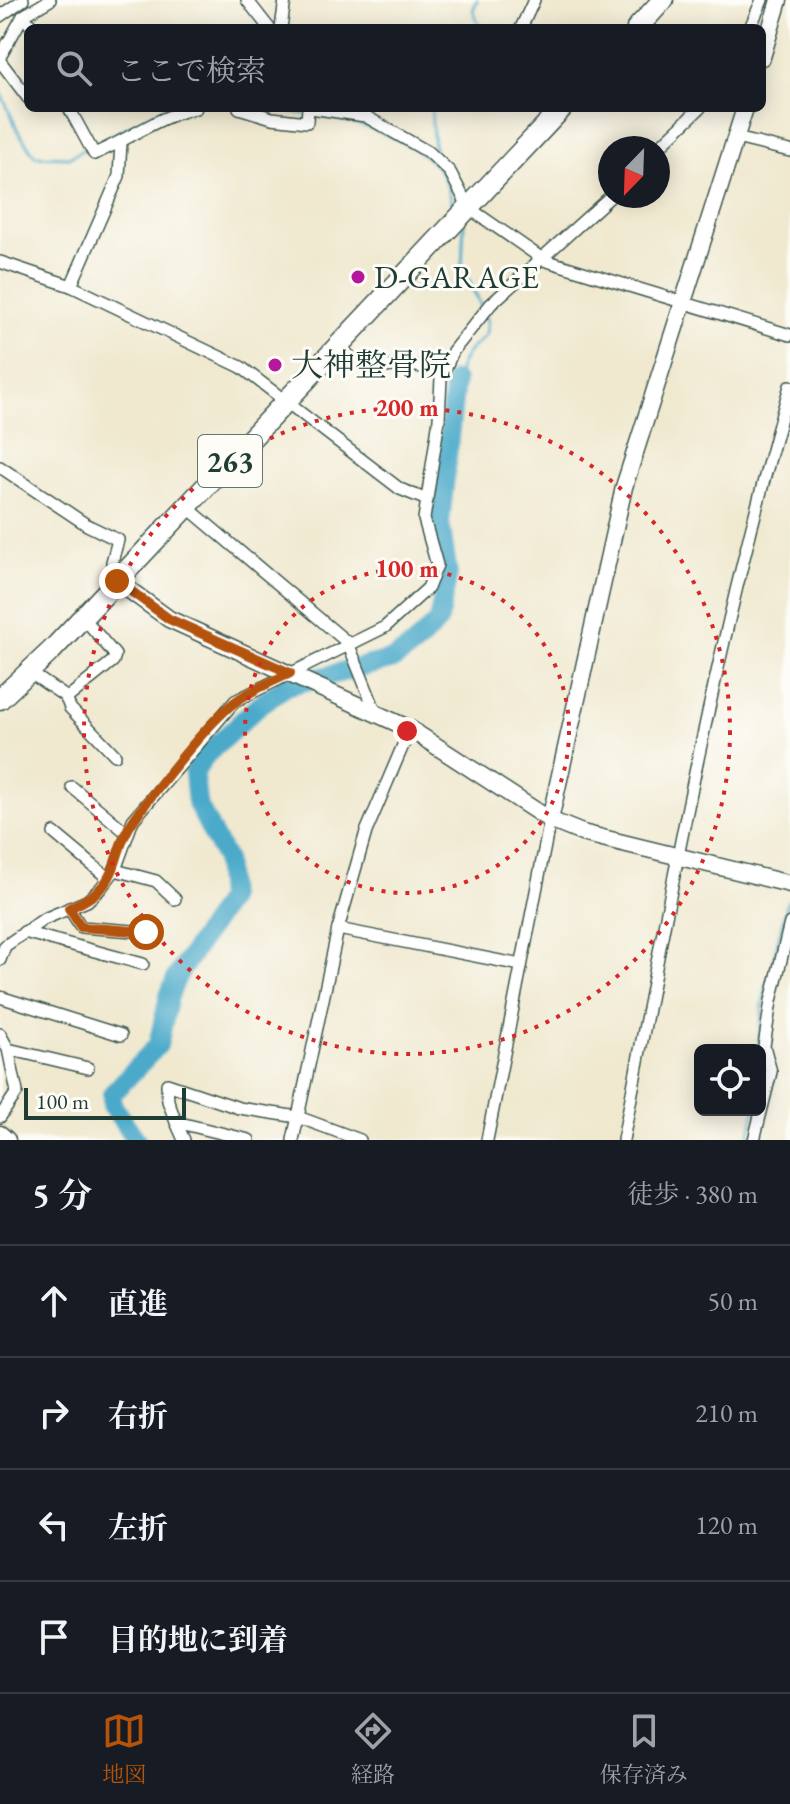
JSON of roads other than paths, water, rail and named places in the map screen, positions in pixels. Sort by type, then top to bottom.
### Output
[{"type":"highway","points":[[641,24],[661,1]]},
{"type":"highway","name":"263","points":[[3,690],[29,672],[83,617],[558,112]]},
{"type":"street","points":[[0,16],[23,0]]},
{"type":"street","points":[[24,92],[0,59],[23,16],[50,0]]},
{"type":"street","points":[[247,0],[266,24]]},
{"type":"street","points":[[282,24],[285,0]]},
{"type":"street","points":[[523,24],[534,0]]},
{"type":"street","points":[[752,24],[762,0]]},
{"type":"street","points":[[766,44],[779,0]]},
{"type":"street","points":[[23,16],[30,24]]},
{"type":"street","points":[[71,112],[94,154],[121,143],[165,115],[178,112]]},
{"type":"street","points":[[252,112],[307,122],[309,112]]},
{"type":"street","points":[[338,112],[365,116],[430,153],[450,172],[463,214],[544,260],[790,335]]},
{"type":"street","points":[[670,137],[696,112]]},
{"type":"street","points":[[487,1140],[550,820],[624,487],[744,112]]},
{"type":"street","points":[[736,138],[790,151]]},
{"type":"street","points":[[71,286],[119,176],[121,143]]},
{"type":"street","points":[[0,960],[5,946],[24,932],[87,901],[111,874],[133,820],[235,701],[385,627],[428,588],[437,565],[424,519],[444,372],[453,351],[491,304],[544,260],[598,206]]},
{"type":"street","points":[[0,262],[71,286],[241,367],[400,489],[427,500]]},
{"type":"street","points":[[339,346],[357,365],[390,369],[407,365],[444,372]]},
{"type":"street","points":[[623,1140],[678,856],[751,522],[790,386]]},
{"type":"street","points":[[0,467],[87,525],[118,540],[112,562],[117,581],[169,619],[375,710],[410,729],[550,820],[582,833],[790,884]]},
{"type":"street","points":[[187,507],[348,643],[375,710]]},
{"type":"street","points":[[66,699],[113,661],[115,655],[83,617]]},
{"type":"street","points":[[29,672],[66,699],[70,708],[115,755]]},
{"type":"street","points":[[293,1140],[338,929],[366,832],[410,729]]},
{"type":"street","points":[[72,787],[127,833]]},
{"type":"street","points":[[54,833],[111,874],[156,881],[175,899]]},
{"type":"street","points":[[69,908],[81,927],[146,932]]},
{"type":"street","points":[[754,1140],[771,1072],[764,1046],[771,1001],[790,923]]},
{"type":"street","points":[[338,929],[521,965]]},
{"type":"street","points":[[24,932],[143,964]]},
{"type":"street","points":[[0,997],[121,1035]]},
{"type":"street","points":[[0,1034],[8,1049],[17,1092],[0,1117]]},
{"type":"street","points":[[8,1049],[88,1068]]},
{"type":"street","points":[[184,1140],[168,1101],[167,1084],[239,1108],[298,1117],[360,1140]]},
{"type":"street","points":[[176,1122],[249,1140]]},
{"type":"street","points":[[0,1134],[7,1140]]},
{"type":"waterway","points":[[477,0],[473,10],[478,24]]},
{"type":"waterway","points":[[0,91],[18,131],[35,156],[70,157],[86,148]]},
{"type":"waterway","points":[[93,145],[156,112]]},
{"type":"waterway","points":[[293,112],[305,114]]},
{"type":"waterway","points":[[431,112],[434,150]]},
{"type":"waterway","points":[[313,115],[363,126],[413,148],[439,169],[456,210]]},
{"type":"waterway","points":[[464,223],[462,267],[483,310]]},
{"type":"waterway","points":[[455,381],[466,355],[487,331],[486,317]]},
{"type":"waterway","points":[[136,1140],[112,1105],[112,1094],[158,1045],[169,996],[177,976],[228,899],[225,858],[197,803],[194,773],[206,755],[258,706],[286,686],[394,659],[415,645],[438,621],[448,574],[440,523],[455,381]]},
{"type":"waterway","points":[[759,1044],[764,997],[788,901]]},
{"type":"waterway","points":[[748,1140],[754,1116]]},
{"type":"place","name":"D-GARAGE","points":[[358,277]]},
{"type":"place","name":"大神整骨院","points":[[275,365]]}]
